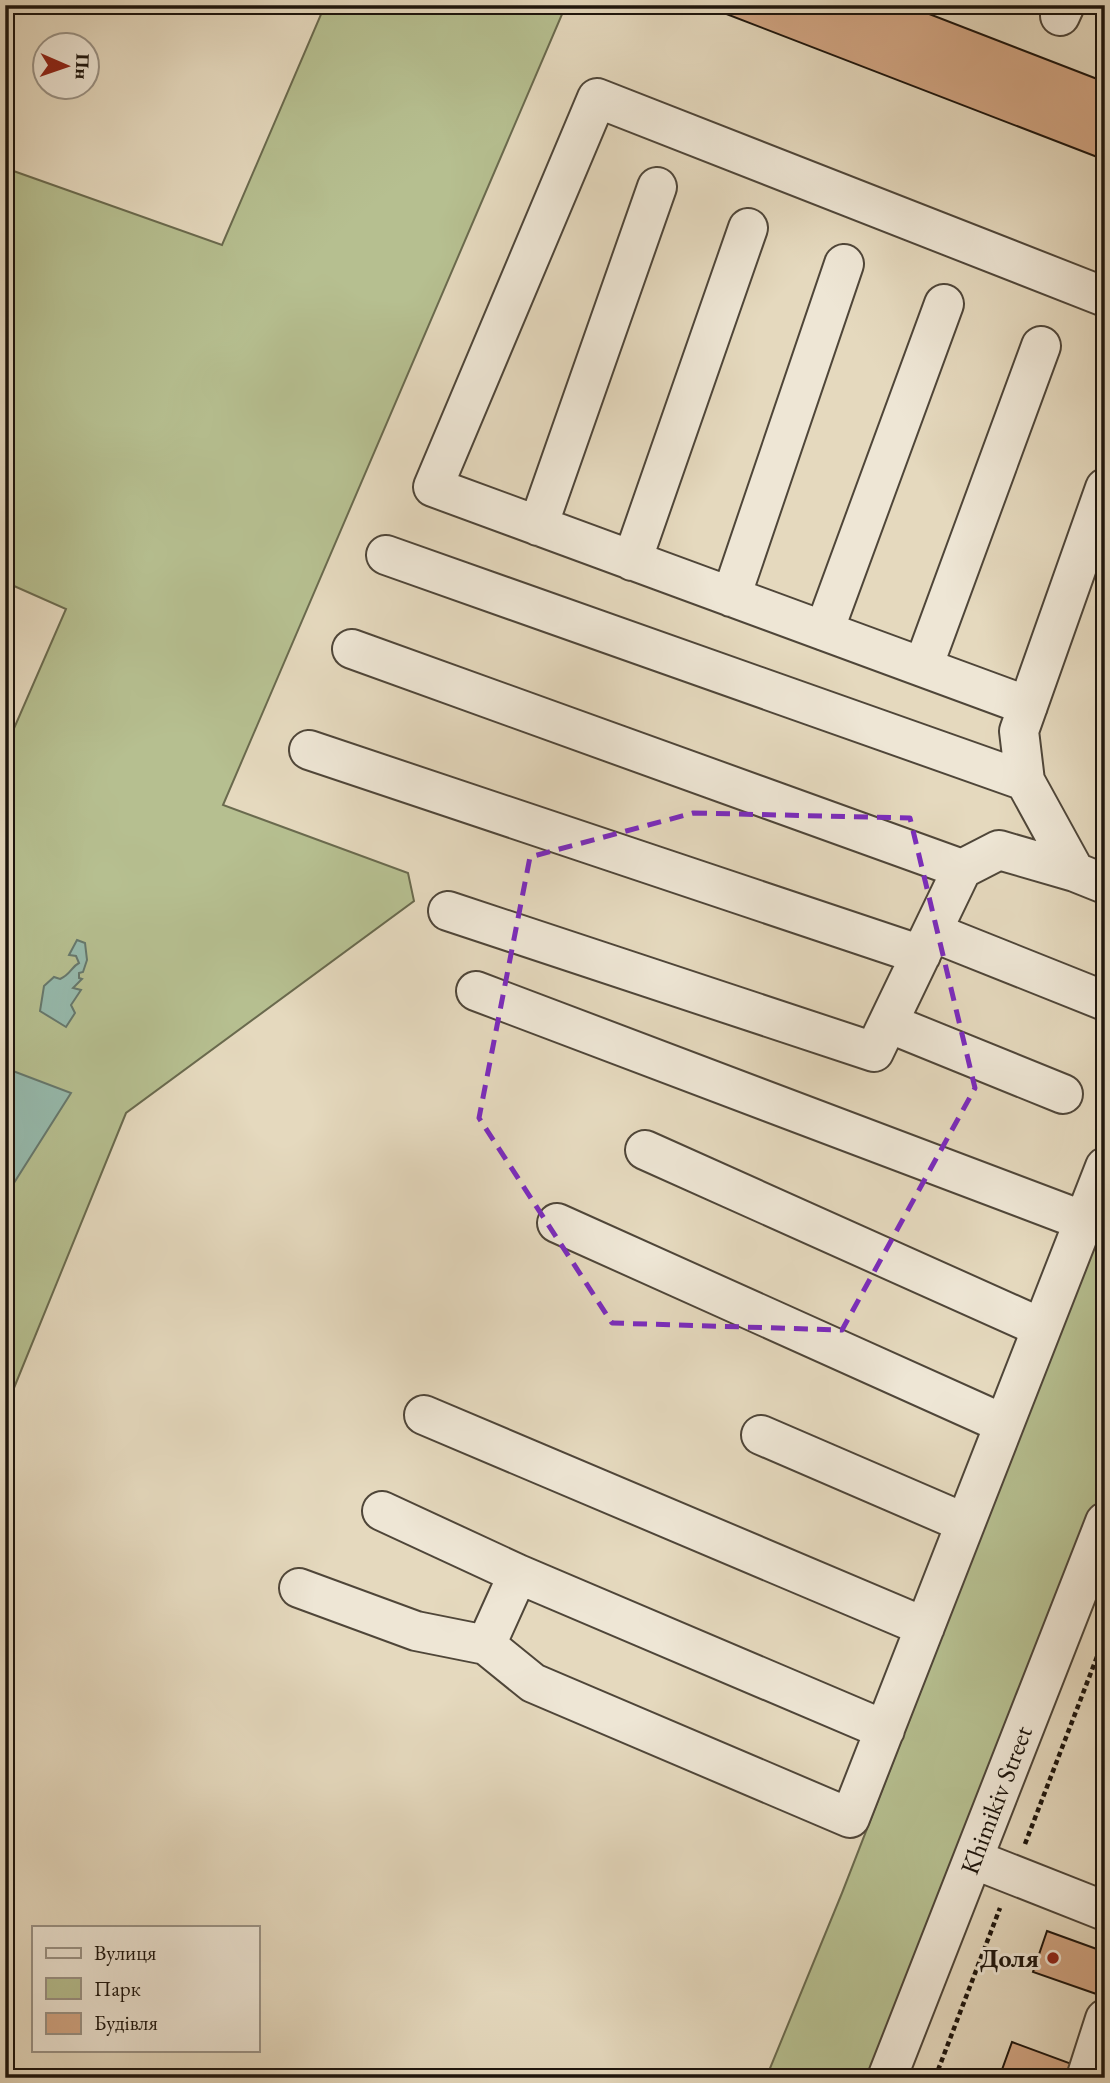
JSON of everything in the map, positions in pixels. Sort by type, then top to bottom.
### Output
[{"type":"street","points":[[1028,706],[433,487],[597,98],[1105,297]]},
{"type":"street","points":[[538,526],[657,187]]},
{"type":"street","points":[[632,561],[748,228]]},
{"type":"street","points":[[731,597],[844,264]]},
{"type":"street","points":[[824,631],[944,304]]},
{"type":"street","points":[[923,667],[1041,346]]},
{"type":"street","points":[[1090,878],[1024,780],[1019,732],[1105,488]]},
{"type":"street","points":[[386,555],[1024,780]]},
{"type":"street","points":[[352,649],[962,869]]},
{"type":"street","points":[[309,750],[1105,1001]]},
{"type":"street","points":[[448,911],[874,1052],[962,869],[999,850],[1090,878]]},
{"type":"street","points":[[477,991],[1083,1221]]},
{"type":"street","points":[[888,1023],[1063,1094]]},
{"type":"street","points":[[645,1150],[1041,1328]]},
{"type":"street","points":[[299,1588],[416,1630],[486,1645],[533,1684],[850,1818],[1105,1167]]},
{"type":"street","points":[[557,1223],[1004,1424]]},
{"type":"street","points":[[425,1415],[925,1627]]},
{"type":"street","points":[[761,1434],[965,1524]]},
{"type":"street","points":[[382,1511],[518,1574],[885,1730]]},
{"type":"street","name":"Khimikiv Street","points":[[887,2078],[1105,1522]]},
{"type":"street","points":[[486,1645],[518,1574]]},
{"type":"street","points":[[973,1859],[1105,1911]]},
{"type":"street","points":[[1086,2078],[1105,2019]]},
{"type":"path","points":[[5,29],[16,5]]},
{"type":"highlighted area","points":[[693,813],[910,818],[975,1088],[842,1330],[612,1323],[479,1118],[530,857]]},
{"type":"green space","points":[[325,5],[566,5],[223,805],[408,873],[414,901],[126,1113],[5,1410],[5,749],[66,609],[5,582],[5,168],[222,245]]},
{"type":"green space","points":[[1105,1217],[1105,1484],[875,2078],[766,2078],[842,1893]]},
{"type":"water","points":[[77,940],[85,943],[87,960],[83,972],[79,973],[79,978],[82,979],[73,988],[81,990],[71,1005],[75,1013],[66,1027],[40,1011],[44,986],[54,977],[64,977],[79,963],[76,956],[69,955]]},
{"type":"water","points":[[5,1068],[71,1093],[5,1197]]},
{"type":"building","points":[[703,5],[906,5],[1105,82],[1105,160]]},
{"type":"building","points":[[1047,1931],[1105,1952],[1105,1997],[1033,1972]]},
{"type":"building","points":[[1012,2042],[1088,2070],[1085,2078],[999,2078]]},
{"type":"place","name":"Доля","points":[[1053,1958]]}]
